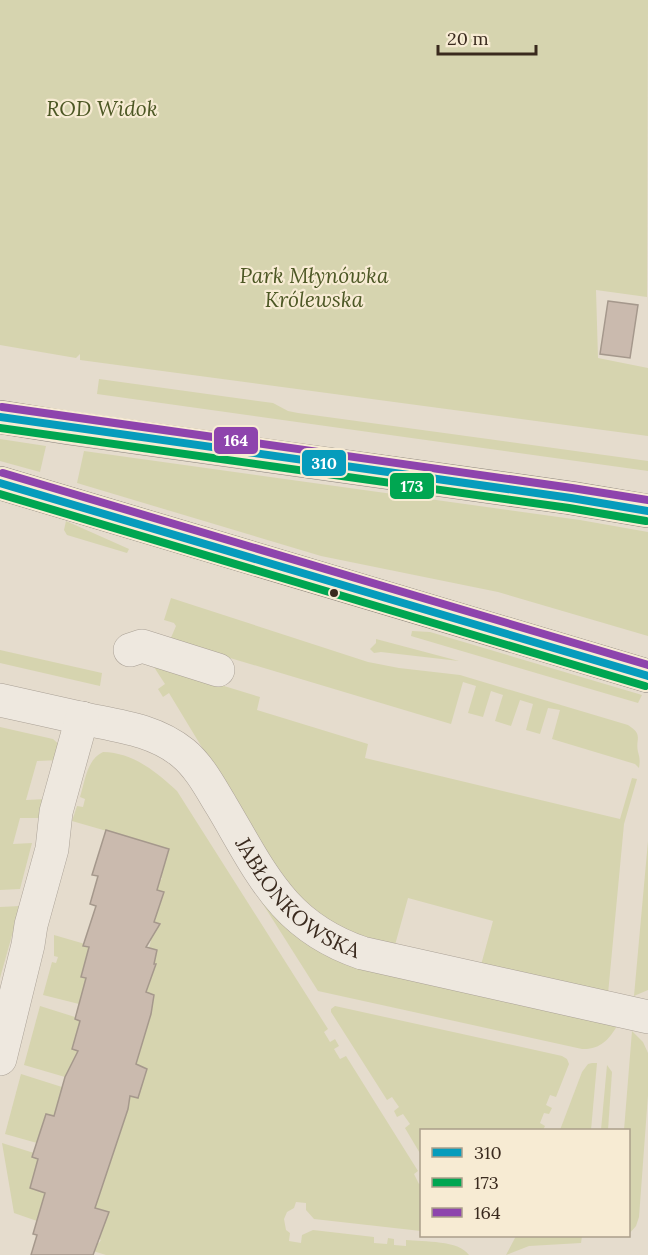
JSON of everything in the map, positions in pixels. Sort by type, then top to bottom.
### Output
[{"type":"main road","points":[[0,417],[69,429],[641,507]]},
{"type":"main road","points":[[0,483],[648,676]]},
{"type":"street","points":[[130,650],[142,646],[218,670]]},
{"type":"street","name":"JABŁONKOWSKA","points":[[0,700],[154,735],[185,754],[208,783],[266,880],[304,924],[321,936],[362,953],[648,1017]]},
{"type":"street","points":[[0,1059],[12,1016],[17,983],[31,925],[52,849],[56,812],[82,718]]},
{"type":"green space","points":[[0,0],[648,0],[647,297],[596,290],[598,358],[648,368],[648,436],[80,360],[80,354],[76,358],[0,345]]},
{"type":"green space","points":[[99,379],[273,403],[288,411],[298,413],[648,461],[648,471],[97,394]]},
{"type":"green space","points":[[0,439],[46,446],[40,472],[0,461]]},
{"type":"green space","points":[[84,451],[580,520],[648,532],[648,636],[498,592],[321,556],[77,483]]},
{"type":"green space","points":[[66,521],[129,549],[127,553],[67,535],[64,530]]},
{"type":"green space","points":[[171,598],[368,662],[460,675],[628,725],[633,728],[638,737],[639,768],[635,764],[552,739],[560,710],[548,708],[540,734],[526,730],[533,704],[520,700],[511,726],[495,721],[503,695],[491,691],[483,717],[468,713],[476,686],[463,682],[451,724],[170,640],[176,626],[164,620]]},
{"type":"green space","points":[[412,631],[430,632],[642,695],[638,703],[411,636]]},
{"type":"green space","points":[[376,639],[459,661],[374,653],[370,649],[376,643]]},
{"type":"green space","points":[[0,650],[102,673],[100,686],[0,663]]},
{"type":"green space","points":[[152,664],[260,697],[257,710],[368,744],[365,758],[620,819],[632,778],[637,779],[624,824],[608,994],[481,965],[493,921],[408,898],[395,945],[361,937],[316,915],[275,868],[169,693],[163,697],[158,689],[165,684]]},
{"type":"green space","points":[[0,727],[53,739],[65,750],[61,760],[37,761],[26,800],[46,799],[41,818],[20,818],[13,844],[32,843],[20,889],[0,890]]},
{"type":"green space","points":[[103,752],[114,753],[143,764],[177,791],[328,1029],[324,1032],[330,1042],[335,1039],[339,1046],[334,1049],[340,1059],[346,1056],[418,1171],[414,1174],[420,1184],[420,1231],[314,1219],[306,1210],[306,1203],[296,1202],[294,1208],[287,1212],[284,1219],[286,1230],[290,1233],[289,1241],[301,1243],[302,1235],[313,1230],[374,1237],[374,1243],[387,1244],[388,1238],[394,1239],[394,1245],[406,1246],[406,1240],[449,1244],[464,1250],[469,1255],[106,1255],[93,1251],[96,1241],[99,1243],[101,1240],[97,1238],[105,1214],[108,1215],[109,1212],[95,1208],[96,1206],[93,1205],[129,1103],[122,1102],[139,1067],[136,1064],[154,995],[144,992],[156,965],[148,962],[157,951],[149,948],[155,924],[159,924],[151,921],[164,892],[148,887],[151,878],[161,880],[162,878],[158,877],[165,851],[168,853],[169,849],[72,821],[77,806],[83,807],[85,799],[80,797],[85,778],[90,765]]},
{"type":"green space","points":[[648,841],[648,990],[634,996]]},
{"type":"green space","points":[[261,901],[302,940],[617,1026],[603,1043],[594,1048],[582,1049],[318,991]]},
{"type":"green space","points":[[0,907],[20,907],[0,978]]},
{"type":"green space","points":[[54,935],[89,947],[81,976],[86,978],[79,1004],[43,995],[52,962],[56,963],[58,957],[54,956]]},
{"type":"green space","points":[[40,1006],[75,1017],[80,1021],[72,1049],[79,1051],[65,1077],[24,1065]]},
{"type":"green space","points":[[335,1006],[562,1056],[569,1064],[556,1097],[550,1095],[546,1105],[552,1108],[549,1114],[544,1113],[540,1123],[545,1126],[544,1129],[420,1129],[420,1153],[405,1128],[410,1124],[403,1114],[397,1117],[394,1111],[399,1107],[392,1097],[387,1100],[331,1009]]},
{"type":"green space","points":[[632,1031],[643,1042],[648,1053],[648,1095],[639,1217],[636,1226],[630,1233],[630,1129],[624,1129]]},
{"type":"green space","points":[[597,1063],[591,1129],[560,1129],[582,1072],[588,1064]]},
{"type":"green space","points":[[607,1065],[612,1072],[608,1129],[601,1129]]},
{"type":"green space","points":[[21,1074],[62,1087],[54,1116],[46,1114],[37,1143],[5,1134]]},
{"type":"green space","points":[[2,1143],[34,1153],[33,1158],[38,1159],[30,1188],[45,1193],[37,1221],[14,1213]]},
{"type":"green space","points":[[515,1237],[582,1237],[581,1243],[529,1246],[506,1255]]},
{"type":"building","points":[[608,301],[638,305],[630,358],[600,354]]},
{"type":"building","points":[[106,830],[169,849],[157,890],[164,892],[154,922],[160,924],[146,947],[157,950],[154,964],[156,964],[146,992],[154,995],[151,1014],[136,1064],[147,1069],[138,1098],[130,1096],[128,1109],[95,1208],[109,1212],[93,1255],[31,1255],[37,1235],[33,1234],[45,1193],[30,1188],[38,1159],[32,1157],[46,1114],[54,1116],[65,1077],[78,1051],[72,1049],[80,1021],[75,1019],[86,978],[81,977],[89,947],[83,946],[96,906],[90,904],[98,876],[92,875]]},
{"type":"transit line","name":"164","points":[[2,407],[648,500]]},
{"type":"transit line","name":"310","points":[[0,417],[571,498],[648,511]]},
{"type":"transit line","name":"173","points":[[0,428],[569,508],[646,521]]},
{"type":"transit line","name":"164","points":[[3,473],[648,665]]},
{"type":"transit line","name":"310","points":[[0,483],[648,676]]},
{"type":"transit line","name":"173","points":[[0,494],[645,686]]},
{"type":"park label","name":"ROD Widok","points":[[102,109]]},
{"type":"park label","name":"Park Młynówka Królewska","points":[[314,288]]}]
